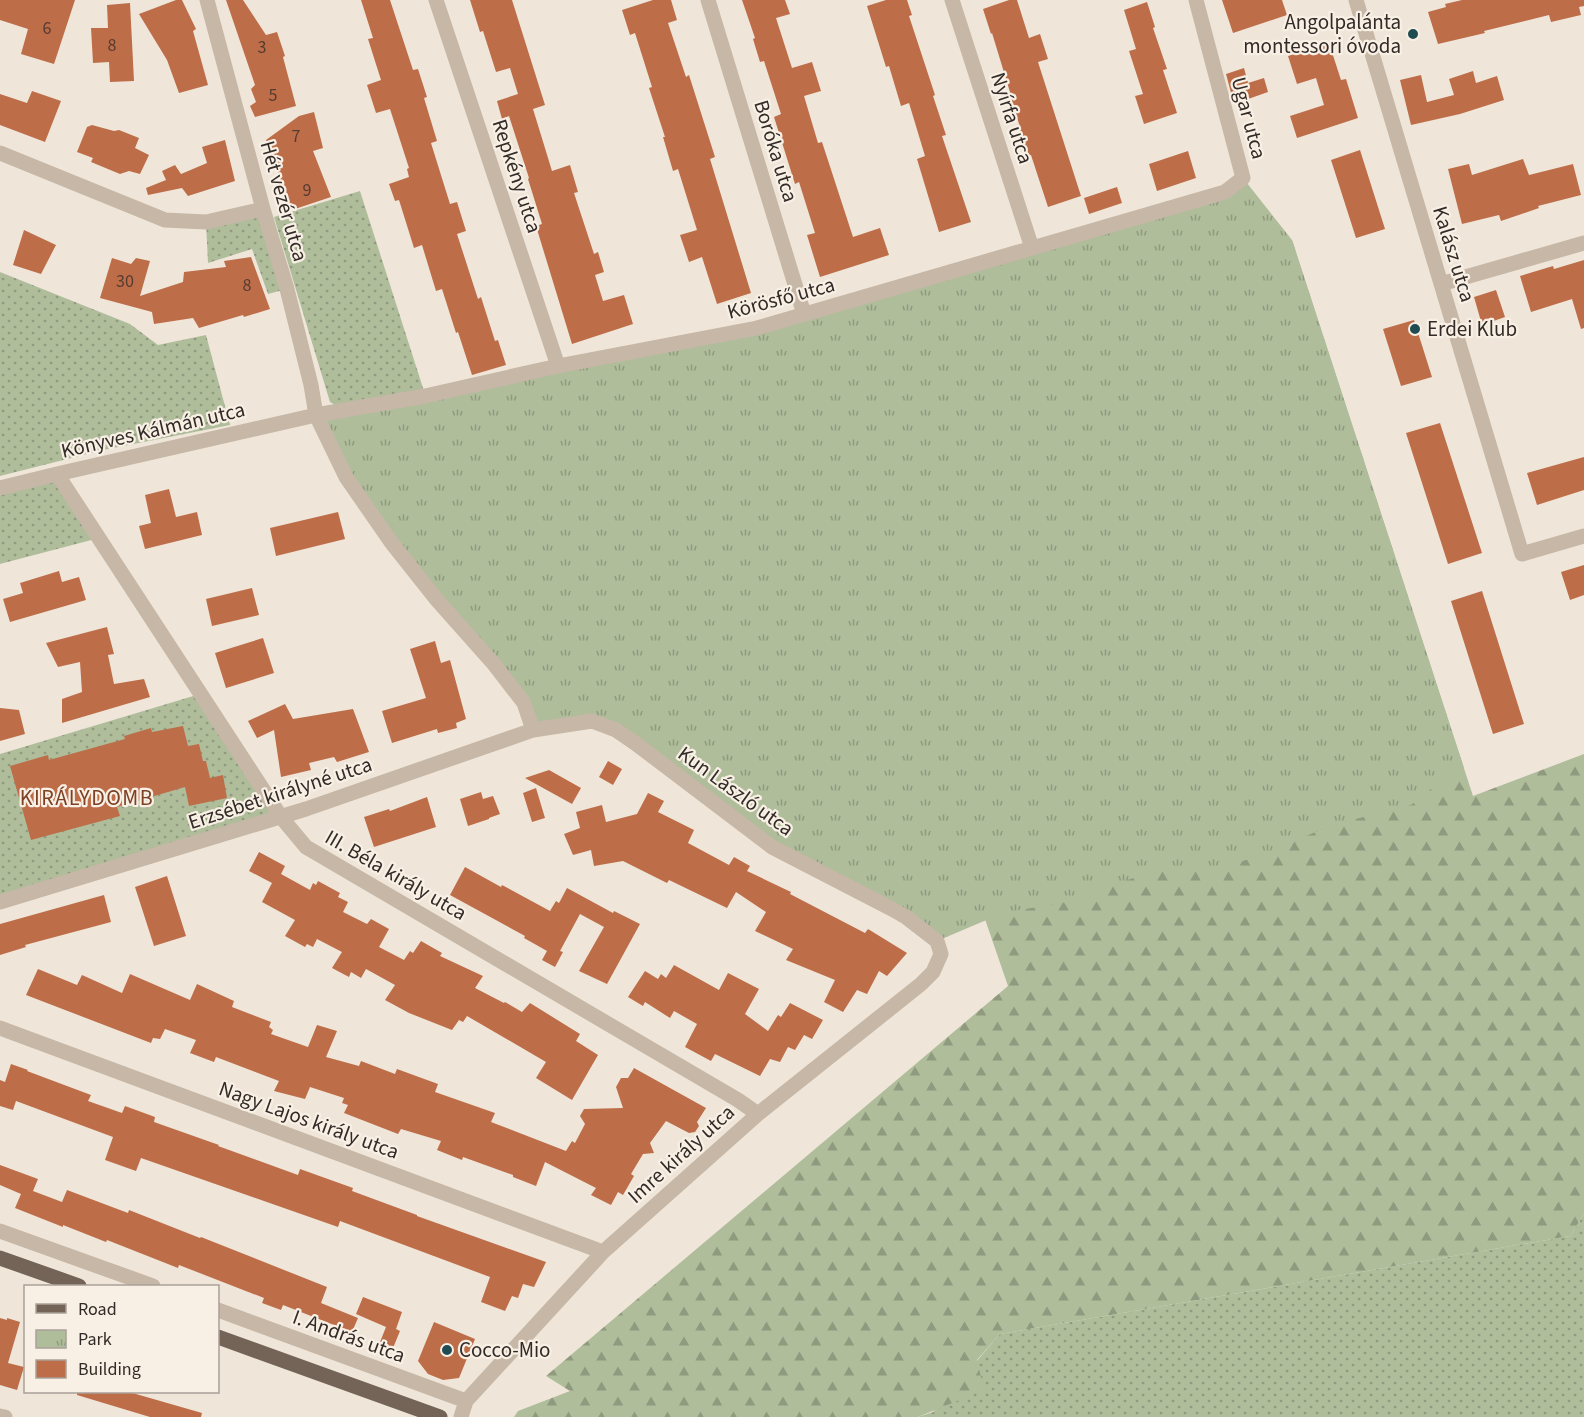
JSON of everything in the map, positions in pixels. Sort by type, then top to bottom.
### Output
[{"type":"main road","points":[[0,1258],[74,1285]]},
{"type":"main road","points":[[219,1337],[440,1417]]},
{"type":"street","name":"Hét vezér utca","points":[[207,0],[287,289],[311,385],[316,415]]},
{"type":"street","name":"Repkény utca","points":[[436,0],[558,366]]},
{"type":"street","name":"Boróka utca","points":[[708,0],[804,314]]},
{"type":"street","name":"Nyírfa utca","points":[[952,0],[1032,248]]},
{"type":"street","name":"Ugar utca","points":[[1196,0],[1243,178]]},
{"type":"street","name":"Kalász utca","points":[[1356,0],[1522,554],[1584,536]]},
{"type":"street","points":[[0,153],[165,220],[206,222],[263,209]]},
{"type":"street","name":"Körösfő utca","points":[[316,415],[425,396],[558,366],[758,328],[1225,192],[1243,178]]},
{"type":"street","points":[[1441,284],[1584,243]]},
{"type":"street","points":[[316,415],[352,486],[397,550],[524,703],[533,730]]},
{"type":"street","name":"Könyves Kálmán utca","points":[[0,488],[316,415]]},
{"type":"street","name":"III. Béla király utca","points":[[57,474],[280,817],[306,847],[738,1100],[758,1114]]},
{"type":"street","name":"Kun László utca","points":[[571,724],[592,722],[616,730],[772,847],[892,909],[937,941]]},
{"type":"street","name":"Erzsébet királyné utca","points":[[0,902],[306,809],[533,730],[571,724]]},
{"type":"street","name":"Imre király utca","points":[[461,1417],[466,1401],[603,1252],[758,1114],[933,972],[941,954],[937,941]]},
{"type":"street","name":"Nagy Lajos király utca","points":[[0,1028],[603,1252]]},
{"type":"street","points":[[0,1230],[148,1285]]},
{"type":"street","name":"I. András utca","points":[[219,1310],[466,1401]]},
{"type":"street","points":[[0,1416],[5,1417]]},
{"type":"green space","points":[[1243,178],[1292,240],[1464,768],[1447,776],[1411,805],[1332,825],[1261,855],[1210,872],[1172,865],[1107,887],[1078,900],[1003,913],[937,941],[772,847],[592,722],[533,730],[524,703],[391,542],[316,415],[757,328],[1225,192]]},
{"type":"green space","points":[[360,191],[423,388],[422,392],[339,407],[330,402],[274,217]]},
{"type":"green space","points":[[263,209],[287,289],[268,294],[252,249],[208,263],[206,222]]},
{"type":"green space","points":[[1292,240],[1473,796],[1584,754],[1584,1214],[1570,1236],[1000,1334],[977,1360],[984,1390],[918,1417],[514,1417],[518,1411],[570,1391],[546,1376],[1008,986],[976,893]]},
{"type":"green space","points":[[0,272],[130,324],[158,345],[206,335],[230,425],[103,450],[0,476]]},
{"type":"green space","points":[[57,474],[99,538],[0,564],[0,488]]},
{"type":"green space","points":[[200,694],[280,817],[0,902],[0,754]]},
{"type":"green space","points":[[1584,1214],[1584,1417],[918,1417],[933,1412],[1000,1334],[1570,1236]]},
{"type":"building","points":[[0,0],[75,0],[54,64],[21,54],[28,29],[0,20]]},
{"type":"building","points":[[176,0],[182,0],[196,29],[193,31],[208,85],[179,93],[167,60],[139,14]]},
{"type":"building","points":[[226,0],[243,0],[266,35],[277,32],[296,106],[255,117],[250,106],[256,102],[251,89],[255,85]]},
{"type":"building","points":[[361,0],[390,0],[413,70],[418,69],[437,141],[431,143],[450,204],[457,202],[466,231],[457,234],[478,299],[481,297],[495,341],[498,340],[506,365],[472,375],[442,289],[436,291],[422,245],[414,248],[399,200],[395,201],[389,184],[409,177],[407,169],[409,168],[390,109],[376,113],[367,85],[381,80],[368,39],[373,38]]},
{"type":"building","points":[[470,0],[512,0],[545,105],[533,109],[552,171],[570,165],[578,192],[574,193],[594,254],[598,252],[604,272],[595,275],[603,301],[624,295],[633,324],[572,344],[536,226],[542,224],[529,178],[509,116],[502,119],[497,101],[518,94],[510,68],[496,72]]},
{"type":"building","points":[[653,0],[671,0],[677,20],[668,23],[686,77],[689,75],[715,157],[710,159],[751,293],[717,304],[702,257],[689,262],[680,235],[697,230],[678,169],[673,171],[649,88],[652,87],[635,33],[630,35],[622,10]]},
{"type":"building","points":[[742,0],[785,0],[790,14],[776,18],[792,68],[812,62],[821,91],[804,96],[818,143],[822,142],[853,237],[880,228],[889,255],[820,277],[807,235],[815,233],[799,182],[795,184],[774,117],[781,114],[764,61],[760,62],[753,39],[755,38]]},
{"type":"building","points":[[886,0],[907,0],[912,15],[909,16],[946,135],[942,136],[971,222],[939,232],[917,159],[925,156],[909,103],[901,106],[867,6]]},
{"type":"building","points":[[1009,0],[1017,0],[1029,38],[1040,34],[1048,59],[1038,62],[1081,196],[1048,207],[1031,155],[1026,157],[1010,92],[983,9]]},
{"type":"building","points":[[1222,0],[1282,0],[1287,15],[1233,33]]},
{"type":"building","points":[[1462,0],[1584,0],[1584,6],[1579,7],[1581,15],[1551,22],[1549,15],[1438,44],[1428,12],[1446,7],[1445,4]]},
{"type":"building","points":[[1147,2],[1167,69],[1163,70],[1177,113],[1144,124],[1135,96],[1143,94],[1129,51],[1136,49],[1124,10]]},
{"type":"building","points":[[130,3],[134,81],[110,82],[109,62],[93,63],[91,28],[108,28],[107,5]]},
{"type":"building","points":[[1329,43],[1341,80],[1346,79],[1358,118],[1297,138],[1290,116],[1324,105],[1316,78],[1297,84],[1288,56]]},
{"type":"building","points":[[1244,68],[1248,83],[1264,78],[1268,92],[1234,104],[1226,74]]},
{"type":"building","points":[[1473,71],[1476,83],[1497,76],[1504,100],[1460,114],[1411,125],[1400,80],[1421,75],[1427,102],[1454,95],[1449,79]]},
{"type":"building","points":[[32,91],[61,101],[45,142],[0,125],[0,94],[27,103]]},
{"type":"building","points":[[314,112],[323,148],[313,151],[331,197],[292,210],[266,140],[299,116]]},
{"type":"building","points":[[92,125],[114,131],[119,130],[139,138],[135,148],[149,155],[140,174],[129,171],[120,174],[91,162],[93,158],[77,152],[87,127]]},
{"type":"building","points":[[225,140],[235,181],[188,196],[182,188],[148,195],[146,188],[166,180],[162,171],[175,165],[181,174],[207,163],[202,147]]},
{"type":"building","points":[[1360,150],[1385,229],[1356,238],[1331,160]]},
{"type":"building","points":[[1188,151],[1196,178],[1157,191],[1149,164]]},
{"type":"building","points":[[1523,159],[1529,175],[1573,164],[1581,195],[1538,206],[1539,208],[1501,221],[1499,215],[1462,224],[1448,169],[1469,164],[1472,175]]},
{"type":"building","points":[[1117,187],[1122,203],[1089,214],[1084,198]]},
{"type":"building","points":[[24,230],[56,245],[41,274],[13,265]]},
{"type":"building","points":[[251,257],[270,309],[244,317],[243,315],[199,328],[193,318],[154,324],[152,312],[100,298],[112,258],[131,264],[136,258],[150,261],[140,296],[183,282],[184,272],[226,267],[224,261]]},
{"type":"building","points":[[1584,260],[1584,328],[1581,329],[1572,299],[1531,312],[1520,276]]},
{"type":"building","points":[[1496,290],[1505,317],[1482,325],[1474,297]]},
{"type":"building","points":[[1414,320],[1432,377],[1401,386],[1383,329]]},
{"type":"building","points":[[1440,423],[1482,553],[1448,564],[1406,433]]},
{"type":"building","points":[[1584,457],[1584,490],[1537,505],[1527,473]]},
{"type":"building","points":[[169,489],[176,517],[197,512],[202,535],[145,549],[139,526],[151,523],[145,495]]},
{"type":"building","points":[[338,512],[345,539],[276,556],[270,528]]},
{"type":"building","points":[[1584,565],[1584,595],[1570,600],[1561,572]]},
{"type":"building","points":[[59,571],[62,582],[79,577],[86,600],[10,622],[3,599],[23,593],[20,583]]},
{"type":"building","points":[[252,588],[259,615],[212,626],[206,599]]},
{"type":"building","points":[[1482,591],[1524,724],[1493,734],[1451,601]]},
{"type":"building","points":[[107,627],[114,654],[108,655],[114,684],[144,679],[150,697],[62,723],[62,699],[82,692],[80,662],[58,667],[46,643]]},
{"type":"building","points":[[263,638],[274,673],[226,688],[215,653]]},
{"type":"building","points":[[435,641],[441,663],[450,660],[466,719],[456,723],[457,728],[438,733],[437,729],[392,743],[382,711],[426,698],[410,649]]},
{"type":"building","points":[[285,704],[293,719],[353,709],[369,752],[337,762],[334,757],[309,763],[311,770],[281,777],[274,730],[257,738],[248,721]]},
{"type":"building","points":[[0,708],[19,710],[25,734],[0,741]]},
{"type":"building","points":[[183,726],[188,746],[199,744],[210,778],[223,775],[227,798],[189,806],[185,787],[117,807],[120,816],[31,840],[10,766],[48,755],[49,760],[125,739],[124,736],[151,728],[152,732]]},
{"type":"building","points":[[608,761],[622,769],[613,785],[599,777]]},
{"type":"building","points":[[549,770],[581,788],[572,804],[525,778]]},
{"type":"building","points":[[536,788],[545,818],[532,822],[523,793]]},
{"type":"building","points":[[481,792],[483,799],[493,796],[500,814],[468,826],[460,799]]},
{"type":"building","points":[[648,793],[664,801],[658,812],[694,830],[688,843],[729,865],[734,857],[750,866],[747,871],[791,892],[790,894],[865,933],[868,929],[907,953],[887,976],[879,971],[867,994],[857,990],[843,1012],[824,1002],[835,980],[786,960],[793,949],[755,931],[766,912],[736,892],[727,908],[669,880],[667,883],[623,861],[594,866],[591,850],[573,855],[564,834],[580,828],[576,812],[602,805],[606,822],[637,814]]},
{"type":"building","points":[[427,797],[436,827],[374,847],[364,817],[389,809],[390,811]]},
{"type":"building","points":[[259,852],[285,866],[281,874],[310,890],[313,883],[316,885],[318,881],[340,893],[338,897],[348,902],[343,912],[367,924],[371,919],[389,929],[379,947],[404,960],[410,951],[413,953],[421,941],[442,953],[440,956],[483,976],[475,988],[522,1012],[530,1003],[580,1034],[576,1041],[598,1055],[572,1100],[536,1078],[546,1062],[467,1016],[463,1022],[459,1020],[452,1030],[409,1013],[385,1000],[395,985],[366,969],[361,978],[351,972],[349,977],[332,968],[342,952],[317,939],[313,947],[307,944],[305,947],[285,936],[295,920],[262,902],[272,883],[249,871]]},
{"type":"building","points":[[465,867],[550,911],[556,901],[559,903],[567,888],[613,913],[614,911],[640,924],[607,984],[579,971],[604,927],[580,914],[560,951],[563,952],[555,967],[542,960],[547,951],[524,938],[525,936],[450,895]]},
{"type":"building","points":[[167,876],[186,936],[154,946],[135,887]]},
{"type":"building","points":[[104,895],[111,922],[25,945],[26,947],[0,955],[0,924]]},
{"type":"building","points":[[674,965],[719,990],[728,973],[759,989],[745,1014],[768,1031],[778,1015],[781,1017],[790,1003],[823,1020],[812,1039],[804,1035],[795,1050],[788,1047],[780,1062],[770,1059],[760,1076],[715,1054],[711,1061],[685,1047],[697,1024],[674,1011],[670,1018],[645,1002],[643,1006],[628,997],[645,971],[658,979],[661,974],[666,978]]},
{"type":"building","points":[[38,969],[77,985],[82,975],[122,993],[130,974],[190,1000],[197,984],[234,1001],[232,1007],[271,1022],[269,1027],[273,1030],[271,1034],[308,1047],[317,1025],[337,1031],[326,1057],[359,1066],[361,1061],[395,1074],[397,1069],[438,1084],[435,1092],[495,1113],[491,1122],[566,1151],[572,1141],[575,1143],[585,1124],[580,1116],[584,1109],[623,1108],[616,1087],[621,1078],[628,1078],[634,1068],[706,1108],[697,1122],[699,1126],[695,1132],[689,1133],[666,1121],[650,1143],[654,1153],[643,1154],[631,1174],[634,1176],[623,1195],[618,1192],[611,1205],[591,1195],[596,1188],[545,1162],[536,1186],[513,1177],[513,1175],[437,1150],[441,1141],[401,1129],[398,1134],[344,1113],[348,1105],[342,1103],[344,1098],[310,1087],[305,1099],[274,1091],[279,1081],[216,1057],[214,1062],[190,1053],[196,1040],[165,1029],[160,1039],[153,1038],[151,1043],[26,995]]},
{"type":"building","points":[[11,1064],[91,1095],[88,1101],[122,1113],[125,1106],[155,1117],[154,1122],[218,1146],[298,1175],[300,1169],[353,1188],[352,1191],[417,1216],[546,1262],[534,1287],[523,1284],[518,1298],[512,1296],[505,1311],[481,1302],[490,1277],[340,1221],[338,1227],[141,1158],[136,1171],[105,1160],[113,1137],[16,1101],[13,1110],[0,1106],[0,1080],[5,1082]]},
{"type":"building","points":[[0,1165],[38,1179],[33,1191],[62,1202],[67,1190],[128,1213],[129,1210],[327,1287],[321,1303],[358,1318],[352,1332],[283,1305],[281,1310],[262,1303],[264,1298],[179,1265],[178,1268],[15,1208],[21,1194],[0,1185]]},
{"type":"building","points":[[363,1297],[402,1312],[396,1329],[400,1331],[393,1348],[380,1342],[386,1327],[356,1314]]},
{"type":"building","points":[[0,1318],[20,1322],[8,1363],[24,1367],[17,1390],[0,1385]]},
{"type":"building","name":"Cocco-Mio","points":[[434,1322],[475,1339],[459,1378],[443,1380],[428,1374],[418,1361]]},
{"type":"building","points":[[77,1393],[132,1393],[202,1413],[201,1417],[150,1417],[77,1395]]},
{"type":"place","name":"Angolpalánta montessori óvoda","points":[[1413,34]]},
{"type":"place","name":"Erdei Klub","points":[[1415,329]]},
{"type":"place","name":"Cocco-Mio","points":[[447,1350]]},
{"type":"district","name":"KIRÁLYDOMB","points":[[87,797]]}]
